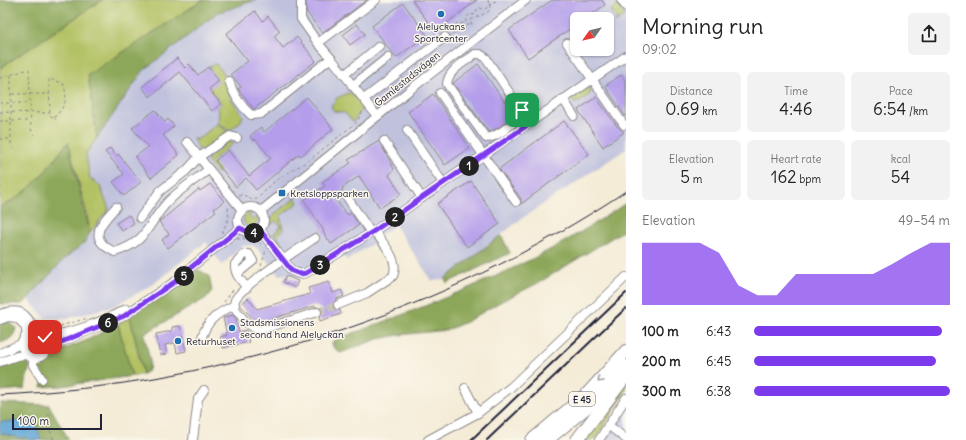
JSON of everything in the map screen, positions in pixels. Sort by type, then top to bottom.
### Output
[{"type":"highway","name":"E 45","points":[[532,440],[588,393],[626,351]]},
{"type":"highway","name":"E 45","points":[[547,440],[579,415],[626,366]]},
{"type":"highway","points":[[577,440],[626,375]]},
{"type":"street","name":"Gamlestadsvägen","points":[[301,0],[301,19],[318,43],[377,116]]},
{"type":"street","points":[[318,43],[376,0]]},
{"type":"street","name":"Gamlestadsvägen","points":[[261,211],[377,116],[526,0]]},
{"type":"street","points":[[366,102],[444,37]]},
{"type":"street","points":[[567,43],[624,124]]},
{"type":"street","points":[[344,75],[379,46]]},
{"type":"street","points":[[523,114],[506,128],[490,138],[486,138],[447,84],[447,78],[450,73],[475,54],[480,54],[486,58],[523,114],[529,124]]},
{"type":"street","points":[[352,86],[388,57]]},
{"type":"street","points":[[229,82],[232,91],[247,112],[251,115],[261,114],[331,58]]},
{"type":"street","points":[[260,230],[292,271],[303,274],[373,232],[592,79],[625,59]]},
{"type":"street","points":[[440,93],[516,202]]},
{"type":"street","points":[[563,100],[574,116]]},
{"type":"street","points":[[407,130],[443,183]]},
{"type":"street","points":[[140,218],[160,191],[186,171],[199,157],[230,136],[237,138]]},
{"type":"street","points":[[384,141],[422,198]]},
{"type":"street","points":[[187,142],[208,170],[242,210]]},
{"type":"street","points":[[116,207],[98,230],[98,237],[102,244],[115,252],[129,247],[143,237],[165,205],[208,170]]},
{"type":"street","points":[[338,305],[360,297],[393,276],[394,272],[394,261],[347,197]]},
{"type":"street","points":[[252,206],[261,211],[264,220],[260,230],[250,233],[240,228],[237,220],[242,210],[252,206]]},
{"type":"street","points":[[27,335],[51,335],[118,313],[153,292],[240,228]]},
{"type":"street","points":[[315,238],[282,260],[247,288],[236,298],[235,305],[238,312],[249,325],[254,329],[260,330],[317,312]]},
{"type":"street","points":[[0,362],[17,356],[41,356],[47,348],[124,316],[168,288],[185,275],[185,268]]},
{"type":"street","points":[[237,274],[247,288]]},
{"type":"street","points":[[428,440],[478,412],[511,387],[626,277]]},
{"type":"street","points":[[202,338],[205,327],[216,315],[235,305]]},
{"type":"street","points":[[0,314],[12,310],[22,312],[47,342],[47,348]]},
{"type":"street","points":[[0,320],[8,317],[17,318],[24,326],[27,335],[23,343],[23,349],[30,356],[35,370],[42,379]]},
{"type":"street","points":[[0,353],[23,343]]},
{"type":"street","points":[[465,388],[478,412]]},
{"type":"street","points":[[193,440],[198,399],[204,390]]},
{"type":"street","points":[[599,440],[626,398]]},
{"type":"street","points":[[608,425],[626,439]]},
{"type":"path","points":[[488,0],[490,6]]},
{"type":"path","points":[[447,27],[451,34],[454,31],[464,30],[471,24],[471,20],[486,13],[493,1],[499,0]]},
{"type":"path","points":[[454,31],[456,24],[466,23],[466,18],[469,14],[474,15],[478,8],[484,10],[490,6]]},
{"type":"path","points":[[0,78],[29,69],[30,121],[31,130],[34,135]]},
{"type":"path","points":[[11,75],[11,145],[14,150]]},
{"type":"path","points":[[54,118],[64,107],[67,100],[63,83],[49,79],[50,113],[54,118],[56,120]]},
{"type":"path","points":[[221,234],[229,218],[228,206],[234,200],[242,194],[252,200],[257,199],[276,180],[308,161],[357,122],[366,102],[392,94],[401,87]]},
{"type":"path","points":[[11,94],[49,94]]},
{"type":"path","points":[[0,103],[30,103]]},
{"type":"path","points":[[0,112],[50,113]]},
{"type":"path","points":[[0,121],[30,121]]},
{"type":"path","points":[[0,139],[11,139]]},
{"type":"path","points":[[170,276],[185,268]]},
{"type":"path","points":[[55,328],[93,316]]},
{"type":"path","points":[[49,413],[48,425],[54,440]]},
{"type":"shaded area","points":[[256,0],[626,0],[626,149],[521,219],[445,279],[432,281],[395,225],[374,239],[375,242],[347,260],[343,255],[310,275],[301,278],[287,274],[279,275],[256,247],[251,245],[242,246],[222,265],[206,242],[152,285],[114,306],[69,318],[45,318],[28,299],[65,258],[84,243],[109,209],[100,186],[90,178],[86,153],[143,71],[217,13]]},
{"type":"shaded area","points":[[626,408],[626,440],[605,440]]},
{"type":"green space","points":[[0,0],[102,0],[0,68]]},
{"type":"green space","points":[[102,0],[203,0],[88,75],[97,138],[86,153],[87,162],[90,178],[100,186],[109,209],[90,233],[87,214],[68,142],[46,170],[30,187],[11,202],[0,207],[0,68]]},
{"type":"green space","points":[[203,0],[256,0],[217,13],[143,71],[97,138],[88,75]]},
{"type":"green space","points":[[618,5],[624,16],[615,23],[617,20],[614,12],[611,10]]},
{"type":"green space","points":[[216,64],[223,72],[231,99],[243,115],[241,121],[230,131],[218,123],[219,112],[217,107],[221,103],[209,89],[211,70],[209,66]]},
{"type":"green space","points":[[588,87],[591,91],[589,95],[582,101],[574,103],[571,99]]},
{"type":"green space","points":[[350,92],[364,107],[353,122],[345,113],[334,111],[331,106],[337,98]]},
{"type":"green space","points":[[217,124],[230,133],[203,150],[198,149],[193,138],[194,137],[197,140]]},
{"type":"green space","points":[[230,141],[235,142],[212,161],[220,171],[217,174],[208,162],[208,157]]},
{"type":"green space","points":[[68,142],[90,233],[84,243],[65,258],[23,304],[0,304],[0,207],[11,202],[30,187],[46,170]]},
{"type":"green space","points":[[294,196],[298,203],[280,216],[283,229],[277,237],[288,252],[285,253],[274,234],[281,226],[276,221],[270,225],[275,214],[293,200]]},
{"type":"green space","points":[[626,203],[626,229],[540,282],[500,302],[466,322],[447,330],[399,335],[378,339],[340,353],[333,347],[332,343],[337,339],[437,301],[534,258],[581,232]]},
{"type":"green space","points":[[253,212],[249,216],[253,220],[258,216],[258,221],[254,226],[248,227],[244,223],[243,217],[247,213]]},
{"type":"green space","points":[[501,235],[510,253],[447,283],[445,279]]},
{"type":"green space","points":[[199,270],[209,276],[212,291],[208,297],[144,334],[150,361],[149,370],[143,374],[130,317],[192,273]]},
{"type":"green space","points":[[130,317],[143,374],[132,376],[118,324]]},
{"type":"green space","points":[[8,321],[16,328],[14,334],[11,338],[0,343],[0,325]]},
{"type":"green space","points":[[118,324],[132,376],[61,386],[41,387],[45,377],[35,363],[43,361],[54,353],[85,341]]},
{"type":"green space","points":[[36,338],[41,340],[43,345],[41,350],[36,352],[31,350],[29,345],[31,340]]},
{"type":"green space","points":[[23,359],[30,365],[24,389],[0,391],[0,367]]},
{"type":"green space","points":[[626,382],[626,391],[595,440],[584,440]]},
{"type":"green space","points":[[0,403],[49,405],[69,440],[0,440]]},
{"type":"water","points":[[31,421],[37,428],[41,440],[29,440],[26,437],[20,438],[0,433],[0,422]]},
{"type":"building","points":[[306,0],[367,0],[322,33],[306,11]]},
{"type":"building","name":"Alelyckans Sportcenter","points":[[412,0],[477,0],[435,32]]},
{"type":"building","points":[[552,0],[602,0],[605,5],[595,12],[570,12],[570,29],[528,58],[509,30]]},
{"type":"building","points":[[403,3],[427,35],[396,58],[372,26]]},
{"type":"building","points":[[255,11],[263,21],[268,16],[280,31],[274,36],[283,48],[297,37],[316,61],[254,109],[238,89],[241,87],[231,74],[248,61],[226,34]]},
{"type":"building","points":[[357,24],[365,34],[350,45],[343,35]]},
{"type":"building","points":[[177,58],[185,68],[189,64],[198,75],[208,67],[219,81],[209,89],[221,104],[212,111],[180,72],[150,97],[142,87]]},
{"type":"building","points":[[478,64],[514,115],[498,128],[489,132],[453,83]]},
{"type":"building","points":[[621,75],[626,82],[626,117],[605,86]]},
{"type":"building","points":[[433,94],[470,148],[445,165],[408,112]]},
{"type":"building","points":[[307,97],[333,129],[301,156],[299,154],[256,190],[246,178],[236,187],[215,161],[228,150],[249,176],[271,158],[255,139],[254,141],[250,136],[261,127],[264,132]]},
{"type":"building","points":[[596,97],[617,126],[624,132],[603,147],[578,110]]},
{"type":"building","points":[[155,110],[165,122],[168,119],[174,126],[163,135],[179,155],[151,178],[135,157],[148,147],[132,128]]},
{"type":"building","points":[[564,121],[589,154],[521,204],[521,199],[499,169]]},
{"type":"building","points":[[379,141],[394,169],[389,175],[401,194],[380,208],[359,176],[342,188],[343,190],[333,196],[348,215],[351,213],[359,225],[331,244],[304,200],[325,186],[322,182],[351,163],[348,160]]},
{"type":"building","points":[[110,148],[116,156],[118,154],[141,182],[124,196],[113,182],[124,174],[105,152]]},
{"type":"building","points":[[471,181],[500,224],[467,247],[437,204]]},
{"type":"building","points":[[210,184],[224,201],[214,209],[216,211],[168,248],[162,240],[169,234],[159,222],[199,189],[200,191]]},
{"type":"building","points":[[129,215],[134,223],[122,231],[116,223]]},
{"type":"building","points":[[286,276],[298,281],[295,288],[283,282]]},
{"type":"building","points":[[329,282],[333,293],[341,290],[344,296],[336,299],[333,305],[335,310],[340,310],[341,314],[320,321],[319,317],[322,314],[322,310],[315,306],[257,323],[240,305],[248,298],[257,309],[310,294],[308,288]]},
{"type":"building","points":[[233,315],[236,319],[239,332],[246,330],[249,342],[223,348],[220,337],[227,335],[223,318]]},
{"type":"building","points":[[180,326],[186,351],[177,353],[175,343],[165,345],[167,354],[160,355],[156,334],[172,331],[172,327]]},
{"type":"tunnel","points":[[317,312],[338,305]]},
{"type":"tram line","points":[[0,395],[83,388],[165,376],[247,358],[327,335],[405,307],[482,273],[555,235],[626,191]]},
{"type":"railway","points":[[471,440],[626,293]]},
{"type":"railway","points":[[487,440],[626,308]]},
{"type":"place","name":"Alelyckans Sportcenter","points":[[441,14]]},
{"type":"place","name":"Kretsloppsparken","points":[[282,193]]},
{"type":"place","name":"Stadsmissionens second hand Alelyckan","points":[[232,328]]},
{"type":"place","name":"Returhuset","points":[[178,341]]},
{"type":"route","points":[[45,337],[48,346],[47,348],[101,327],[124,316],[168,288],[240,228],[244,232],[248,233],[253,233],[260,230],[292,271],[300,274],[306,273],[371,233],[529,124],[524,117],[522,110]]}]
